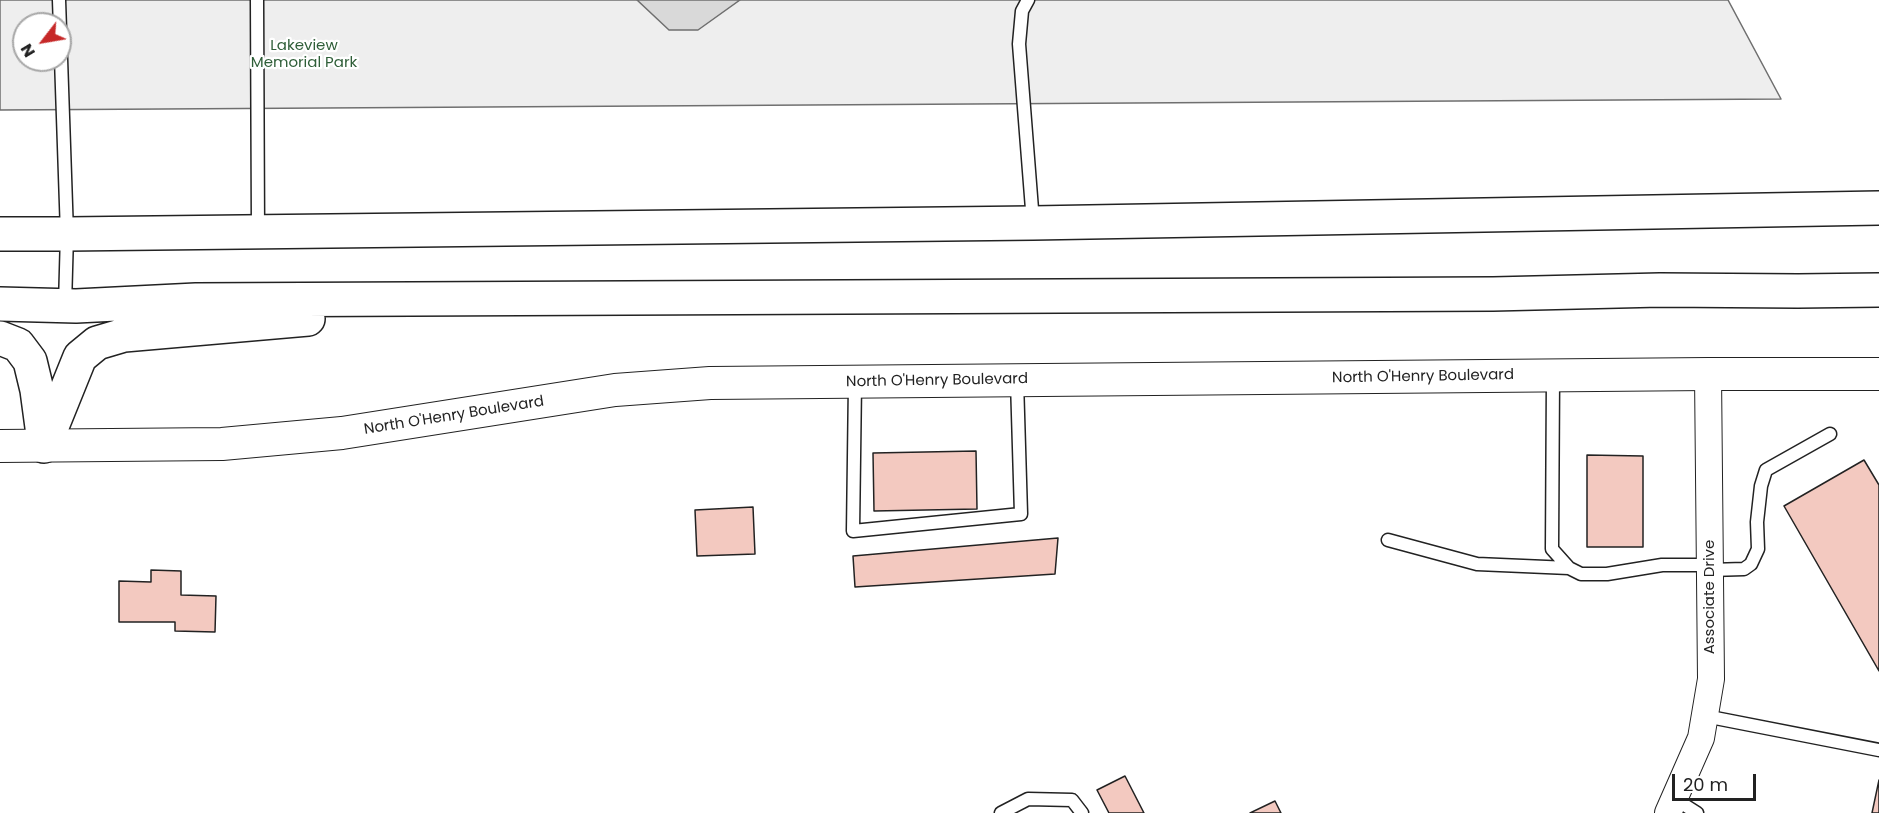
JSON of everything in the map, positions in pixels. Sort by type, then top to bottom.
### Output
[{"type":"highway","points":[[0,234],[1033,223],[1879,208]]},
{"type":"highway","points":[[0,304],[65,306],[196,300],[527,300],[1879,290]]},
{"type":"highway","points":[[44,446],[80,357],[97,343],[124,335],[527,300]]},
{"type":"highway","points":[[0,339],[18,345],[30,361],[37,390],[44,446]]},
{"type":"street","name":"Associate Drive","points":[[1672,806],[1701,738],[1711,679],[1708,374]]},
{"type":"street","name":"North O'Henry Boulevard","points":[[0,446],[222,444],[342,433],[615,390],[710,383],[1879,374]]},
{"type":"lane","points":[[59,0],[67,234],[65,306]]},
{"type":"lane","points":[[257,0],[258,232]]},
{"type":"lane","points":[[1028,0],[1022,11],[1019,44],[1033,223]]},
{"type":"lane","points":[[1553,375],[1552,549],[1569,568],[1581,574],[1607,574],[1662,565],[1744,569],[1751,564],[1758,549],[1757,522],[1761,486],[1766,470],[1830,434]]},
{"type":"lane","points":[[855,382],[853,531],[1021,514],[1017,380]]},
{"type":"lane","points":[[1388,540],[1478,564],[1569,568]]},
{"type":"lane","points":[[1704,716],[1879,750]]},
{"type":"lane","points":[[1000,813],[1028,799],[1072,800],[1082,813]]},
{"type":"lane","points":[[1672,806],[1697,813]]},
{"type":"green space","name":"Lakeview Memorial Park","points":[[0,0],[1728,0],[1781,99],[0,110]]},
{"type":"shaded area","points":[[637,0],[740,0],[698,30],[669,30]]},
{"type":"building","points":[[976,451],[977,509],[874,511],[873,453]]},
{"type":"building","points":[[1587,455],[1643,456],[1643,547],[1587,547]]},
{"type":"building","points":[[1864,460],[1879,485],[1879,671],[1784,506]]},
{"type":"building","points":[[753,507],[755,554],[697,556],[695,510]]},
{"type":"building","points":[[1058,538],[1055,574],[855,587],[853,556]]},
{"type":"building","points":[[151,570],[181,571],[181,595],[216,596],[215,632],[175,631],[175,622],[119,622],[119,581],[151,582]]},
{"type":"building","points":[[1125,776],[1144,813],[1109,813],[1097,790]]},
{"type":"building","points":[[1879,780],[1879,813],[1872,813]]},
{"type":"building","points":[[1275,801],[1281,813],[1250,813]]}]
